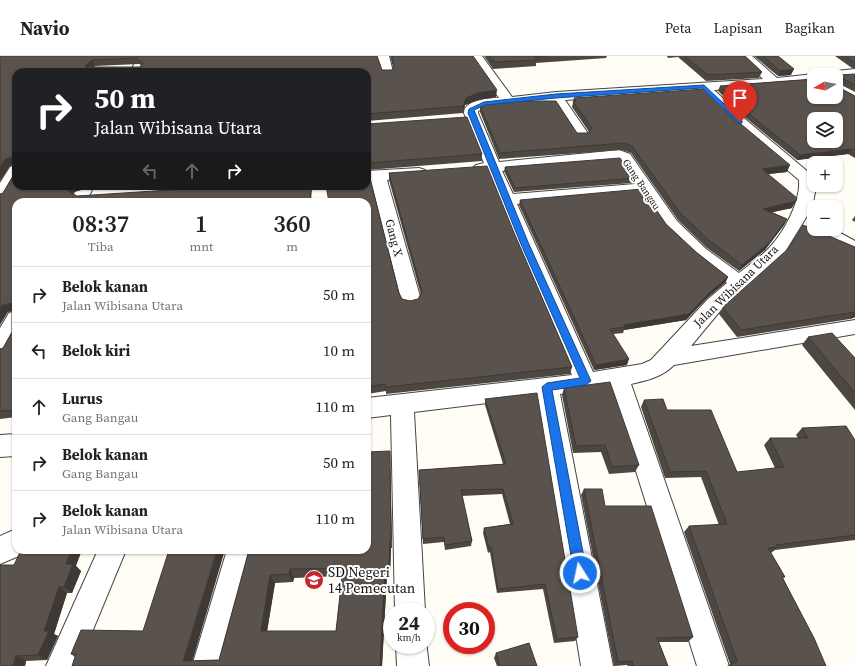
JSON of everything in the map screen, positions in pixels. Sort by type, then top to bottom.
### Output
[{"type":"street","points":[[138,68],[143,56]]},
{"type":"street","points":[[383,56],[387,72]]},
{"type":"street","points":[[476,56],[488,75],[509,102]]},
{"type":"street","points":[[745,56],[774,82]]},
{"type":"street","points":[[843,74],[855,73]]},
{"type":"street","points":[[586,381],[506,200],[471,109],[478,105],[556,96],[807,79]]},
{"type":"street","name":"Jalan Wibisana Utara","points":[[371,408],[618,378],[646,372],[659,366],[668,358],[714,305],[776,251],[806,221],[804,208],[808,187],[807,179],[740,122],[704,87]]},
{"type":"street","points":[[843,90],[855,97]]},
{"type":"street","points":[[556,96],[582,135]]},
{"type":"street","points":[[458,118],[473,117]]},
{"type":"street","name":"Gang Bangau","points":[[463,169],[622,156],[672,225],[700,253],[739,283]]},
{"type":"street","points":[[372,176],[432,172]]},
{"type":"street","points":[[0,196],[12,176]]},
{"type":"street","name":"Gang X","points":[[372,176],[411,300]]},
{"type":"street","points":[[506,200],[646,188]]},
{"type":"street","points":[[833,236],[855,248]]},
{"type":"street","points":[[0,348],[12,326]]},
{"type":"street","points":[[668,358],[855,327]]},
{"type":"street","points":[[618,378],[713,666]]},
{"type":"street","points":[[547,387],[597,666]]},
{"type":"street","points":[[402,404],[410,602]]},
{"type":"street","points":[[0,446],[12,445]]},
{"type":"street","points":[[0,550],[12,545]]},
{"type":"street","points":[[62,666],[110,554]]},
{"type":"street","points":[[208,666],[240,554]]},
{"type":"street","points":[[412,654],[413,666]]},
{"type":"building","points":[[0,56],[377,56],[382,70],[392,70],[394,65],[392,56],[473,56],[497,90],[478,93],[466,98],[463,106],[371,114],[371,68],[12,68],[12,158],[5,159],[0,167]],"holes":[[[137,58],[143,63],[140,67],[86,67],[85,66],[92,60]]]},
{"type":"building","points":[[489,56],[546,56],[535,57],[537,60],[494,62]]},
{"type":"building","points":[[685,56],[745,56],[762,72],[708,75]]},
{"type":"building","points":[[763,56],[778,56],[794,69],[780,71]]},
{"type":"building","points":[[845,56],[855,56],[855,63]]},
{"type":"building","points":[[855,74],[855,85],[843,79],[843,75]]},
{"type":"building","points":[[807,80],[807,104],[843,104],[843,90],[855,96],[855,150],[852,149],[800,155],[748,113],[720,86]]},
{"type":"building","points":[[704,89],[736,120],[790,165],[762,169],[797,198],[796,201],[763,209],[787,219],[769,243],[742,265],[710,241],[681,214],[632,146],[624,143],[500,153],[480,106],[490,103],[509,101],[556,101],[577,133],[588,133],[592,128],[573,101],[576,101],[574,98]]},
{"type":"building","points":[[467,117],[482,154],[371,163],[371,124]]},
{"type":"building","points":[[620,158],[634,178],[515,188],[505,167]]},
{"type":"building","points":[[487,166],[572,367],[386,387],[385,384],[371,386],[371,198],[328,198],[327,190],[371,190],[371,183],[399,293],[402,299],[410,301],[418,299],[422,292],[389,173]]},
{"type":"building","points":[[12,178],[12,190],[68,190],[77,196],[169,190],[311,190],[310,198],[12,198],[12,303],[2,305],[0,309],[0,194],[3,193]]},
{"type":"building","points":[[642,189],[666,224],[696,252],[728,277],[709,293],[689,314],[624,325],[625,327],[610,329],[629,359],[596,365],[520,200]]},
{"type":"building","points":[[803,225],[807,227],[807,236],[829,236],[855,247],[855,312],[741,330],[723,307],[788,249]]},
{"type":"building","points":[[12,332],[12,410],[0,411],[0,349],[3,348]]},
{"type":"building","points":[[832,333],[855,358],[855,393],[808,337]]},
{"type":"building","points":[[610,382],[639,465],[612,467],[605,445],[576,446],[564,388]]},
{"type":"building","points":[[537,393],[578,637],[557,639],[545,584],[498,589],[491,547],[489,548],[484,528],[513,524],[503,489],[461,490],[472,541],[445,545],[444,537],[423,539],[419,470],[506,464],[485,399]]},
{"type":"building","points":[[663,399],[667,410],[711,410],[737,472],[784,467],[770,438],[808,438],[802,428],[846,426],[855,440],[855,535],[776,545],[778,547],[768,548],[785,577],[782,577],[814,638],[826,666],[732,666],[731,663],[736,663],[737,661],[689,526],[727,524],[706,471],[670,472],[644,400]]},
{"type":"building","name":"SD Negeri 14 Pemecutan","points":[[390,451],[391,539],[389,567],[385,567],[380,666],[72,666],[76,654],[71,654],[81,630],[143,631],[168,554],[216,554],[183,661],[219,660],[248,554],[371,554],[371,452]],"holes":[[[343,568],[336,631],[261,631],[270,575],[289,574],[290,569]]]},
{"type":"building","points":[[584,489],[602,489],[605,506],[651,506],[693,637],[657,638],[668,666],[633,666],[632,661],[618,662]]},
{"type":"building","points":[[19,554],[70,554],[66,564],[73,564],[64,587],[59,587],[44,631],[49,631],[38,655],[16,656],[13,666],[0,666],[0,565],[14,565]]},
{"type":"building","points":[[529,643],[537,666],[500,666],[496,653]]},
{"type":"place","name":"SD Negeri 14 Pemecutan","points":[[314,580]]},
{"type":"route","points":[[580,573],[547,387],[586,381],[506,200],[489,153],[471,113],[471,109],[478,105],[484,104],[556,96],[704,87],[740,122]]}]
